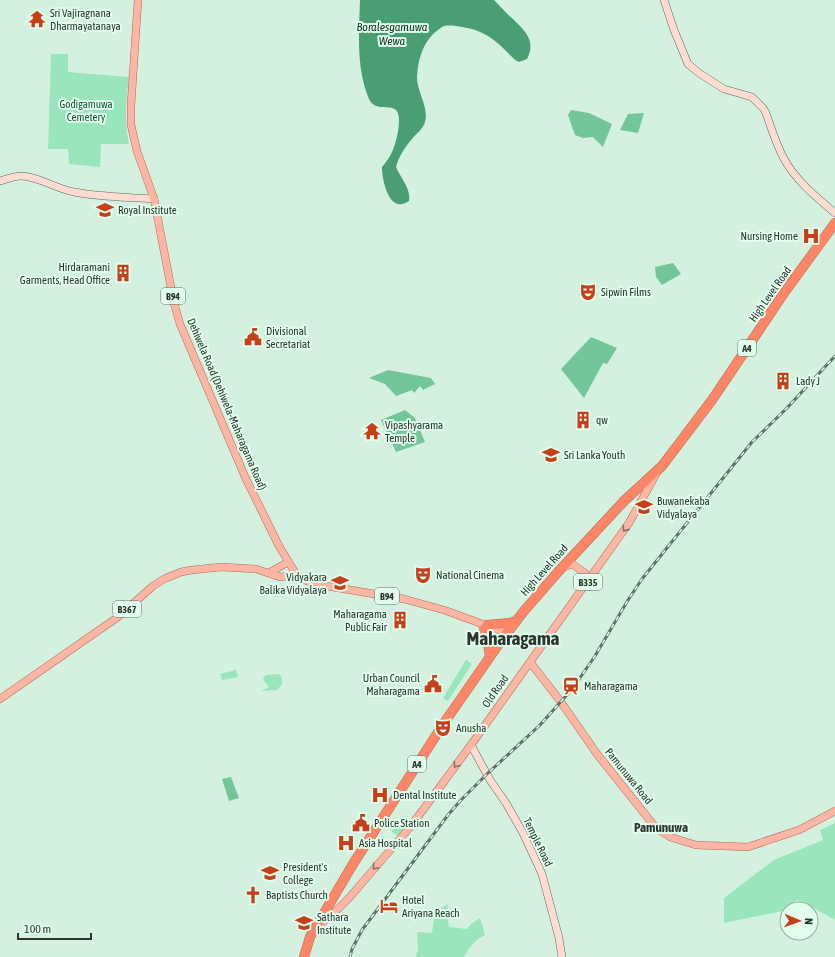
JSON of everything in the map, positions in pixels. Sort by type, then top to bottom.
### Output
[{"type":"highway","name":"High Level Road","points":[[304,957],[310,937],[338,890],[441,728],[501,641],[516,621],[562,568],[625,500],[658,471],[712,400],[784,293],[835,223]]},
{"type":"highway","points":[[490,657],[488,642],[483,626],[516,621]]},
{"type":"main road","name":"Dehiwela Road (Dehiwela-Maharagama Road)","points":[[138,0],[131,119],[133,136],[154,199],[174,303],[180,324],[246,478],[288,562],[295,572],[305,580],[315,584],[404,599],[444,610],[483,626],[507,633]]},
{"type":"main road","name":"Old Road","points":[[315,928],[334,913],[411,826],[471,745],[629,523],[658,471]]},
{"type":"main road","points":[[269,573],[288,562]]},
{"type":"main road","points":[[562,568],[572,564],[585,573],[588,581]]},
{"type":"main road","name":"B367","points":[[0,699],[118,617],[153,586],[164,579],[181,572],[221,567],[247,568],[280,577],[287,576],[295,572]]},
{"type":"main road","name":"Dehiwela Road (Dehiwela-Maharagama Road)","points":[[483,626],[501,641]]},
{"type":"main road","name":"Pamunuwa Road","points":[[530,662],[561,702],[597,754],[656,828],[670,837],[696,845],[748,847],[799,830],[835,810]]},
{"type":"main road","points":[[338,890],[340,897],[348,898]]},
{"type":"street","points":[[664,0],[688,64],[724,89],[752,97],[763,108],[784,158],[813,195],[835,213]]},
{"type":"street","points":[[0,181],[14,176],[21,176],[29,177],[67,191],[88,195],[154,199]]},
{"type":"street","name":"Temple Road","points":[[471,745],[490,780],[506,803],[523,833],[542,874],[559,938],[562,957]]},
{"type":"green space","name":"Godigamuwa Cemetery","points":[[51,54],[68,54],[68,72],[129,77],[126,127],[129,144],[101,144],[100,167],[69,164],[68,149],[48,149]]},
{"type":"green space","points":[[466,660],[472,664],[448,701],[443,698]]},
{"type":"green space","points":[[236,670],[238,677],[222,680],[220,674]]},
{"type":"green space","points":[[279,674],[282,678],[282,684],[277,690],[261,691],[269,687],[263,678],[266,675]]},
{"type":"green space","points":[[402,816],[409,821],[398,836],[391,831]]},
{"type":"green space","points":[[835,823],[835,920],[819,911],[819,901],[797,900],[779,901],[779,912],[724,923],[724,898],[774,860],[823,840],[820,830]]},
{"type":"green space","points":[[448,904],[447,915],[449,927],[467,929],[471,924],[480,918],[485,935],[473,944],[464,957],[415,957],[418,951],[417,933],[432,933],[435,911]]},
{"type":"shaded area","points":[[571,110],[589,113],[612,124],[603,147],[593,137],[583,138],[575,135],[568,115]]},
{"type":"shaded area","points":[[644,113],[638,133],[620,130],[628,114]]},
{"type":"shaded area","points":[[673,263],[681,274],[662,285],[656,277],[655,267]]},
{"type":"shaded area","points":[[591,337],[617,348],[607,364],[603,363],[584,398],[561,369]]},
{"type":"shaded area","points":[[388,370],[431,378],[435,384],[423,390],[420,386],[414,393],[412,390],[396,396],[385,384],[369,378]]},
{"type":"shaded area","points":[[405,410],[415,418],[425,442],[396,452],[381,420]]},
{"type":"shaded area","points":[[231,777],[239,798],[229,801],[222,779]]},
{"type":"water","name":"Boralesgamuwa Wewa","points":[[360,0],[494,0],[526,33],[530,42],[530,53],[527,59],[519,62],[492,38],[472,29],[456,26],[444,26],[434,33],[426,43],[421,53],[417,77],[425,110],[425,122],[405,148],[396,167],[409,192],[409,201],[402,204],[396,203],[388,194],[383,180],[382,167],[394,148],[399,124],[398,113],[393,108],[378,107],[369,99],[360,63]]},
{"type":"railway","points":[[350,957],[352,949],[362,930],[448,815],[487,774],[540,725],[573,688],[595,656],[642,579],[752,442],[787,408],[835,356]]},
{"type":"place","name":"Sri Vajiragnana Dharmayatanaya","points":[[37,19]]},
{"type":"place","name":"Royal Institute","points":[[105,210]]},
{"type":"place","name":"Nursing Home","points":[[811,236]]},
{"type":"place","name":"Hirdaramani Garments, Head Office","points":[[123,273]]},
{"type":"place","name":"Sipwin Films","points":[[588,292]]},
{"type":"place","name":"Divisional Secretariat","points":[[253,337]]},
{"type":"place","name":"Lady J","points":[[783,381]]},
{"type":"place","name":"qw","points":[[583,420]]},
{"type":"place","name":"Vipashyarama Temple","points":[[372,431]]},
{"type":"place","name":"Sri Lanka Youth","points":[[551,455]]},
{"type":"place","name":"Buwanekaba Vidyalaya","points":[[644,507]]},
{"type":"place","name":"National Cinema","points":[[423,575]]},
{"type":"place","name":"Vidyakara Balika Vidyalaya","points":[[340,583]]},
{"type":"place","name":"Maharagama Public Fair","points":[[400,620]]},
{"type":"place","name":"Urban Council Maharagama","points":[[433,684]]},
{"type":"place","name":"Maharagama","points":[[571,686]]},
{"type":"place","name":"Anusha","points":[[443,728]]},
{"type":"place","name":"Dental Institute","points":[[380,795]]},
{"type":"place","name":"Police Station","points":[[361,823]]},
{"type":"place","name":"Asia Hospital","points":[[346,843]]},
{"type":"place","name":"President's College","points":[[270,873]]},
{"type":"place","name":"Baptists Church","points":[[253,895]]},
{"type":"place","name":"Hotel Ariyana Reach","points":[[389,906]]},
{"type":"place","name":"Sathara Institute","points":[[304,923]]},
{"type":"district","name":"Maharagama","points":[[513,638]]},
{"type":"district","name":"Pamunuwa","points":[[661,827]]}]
